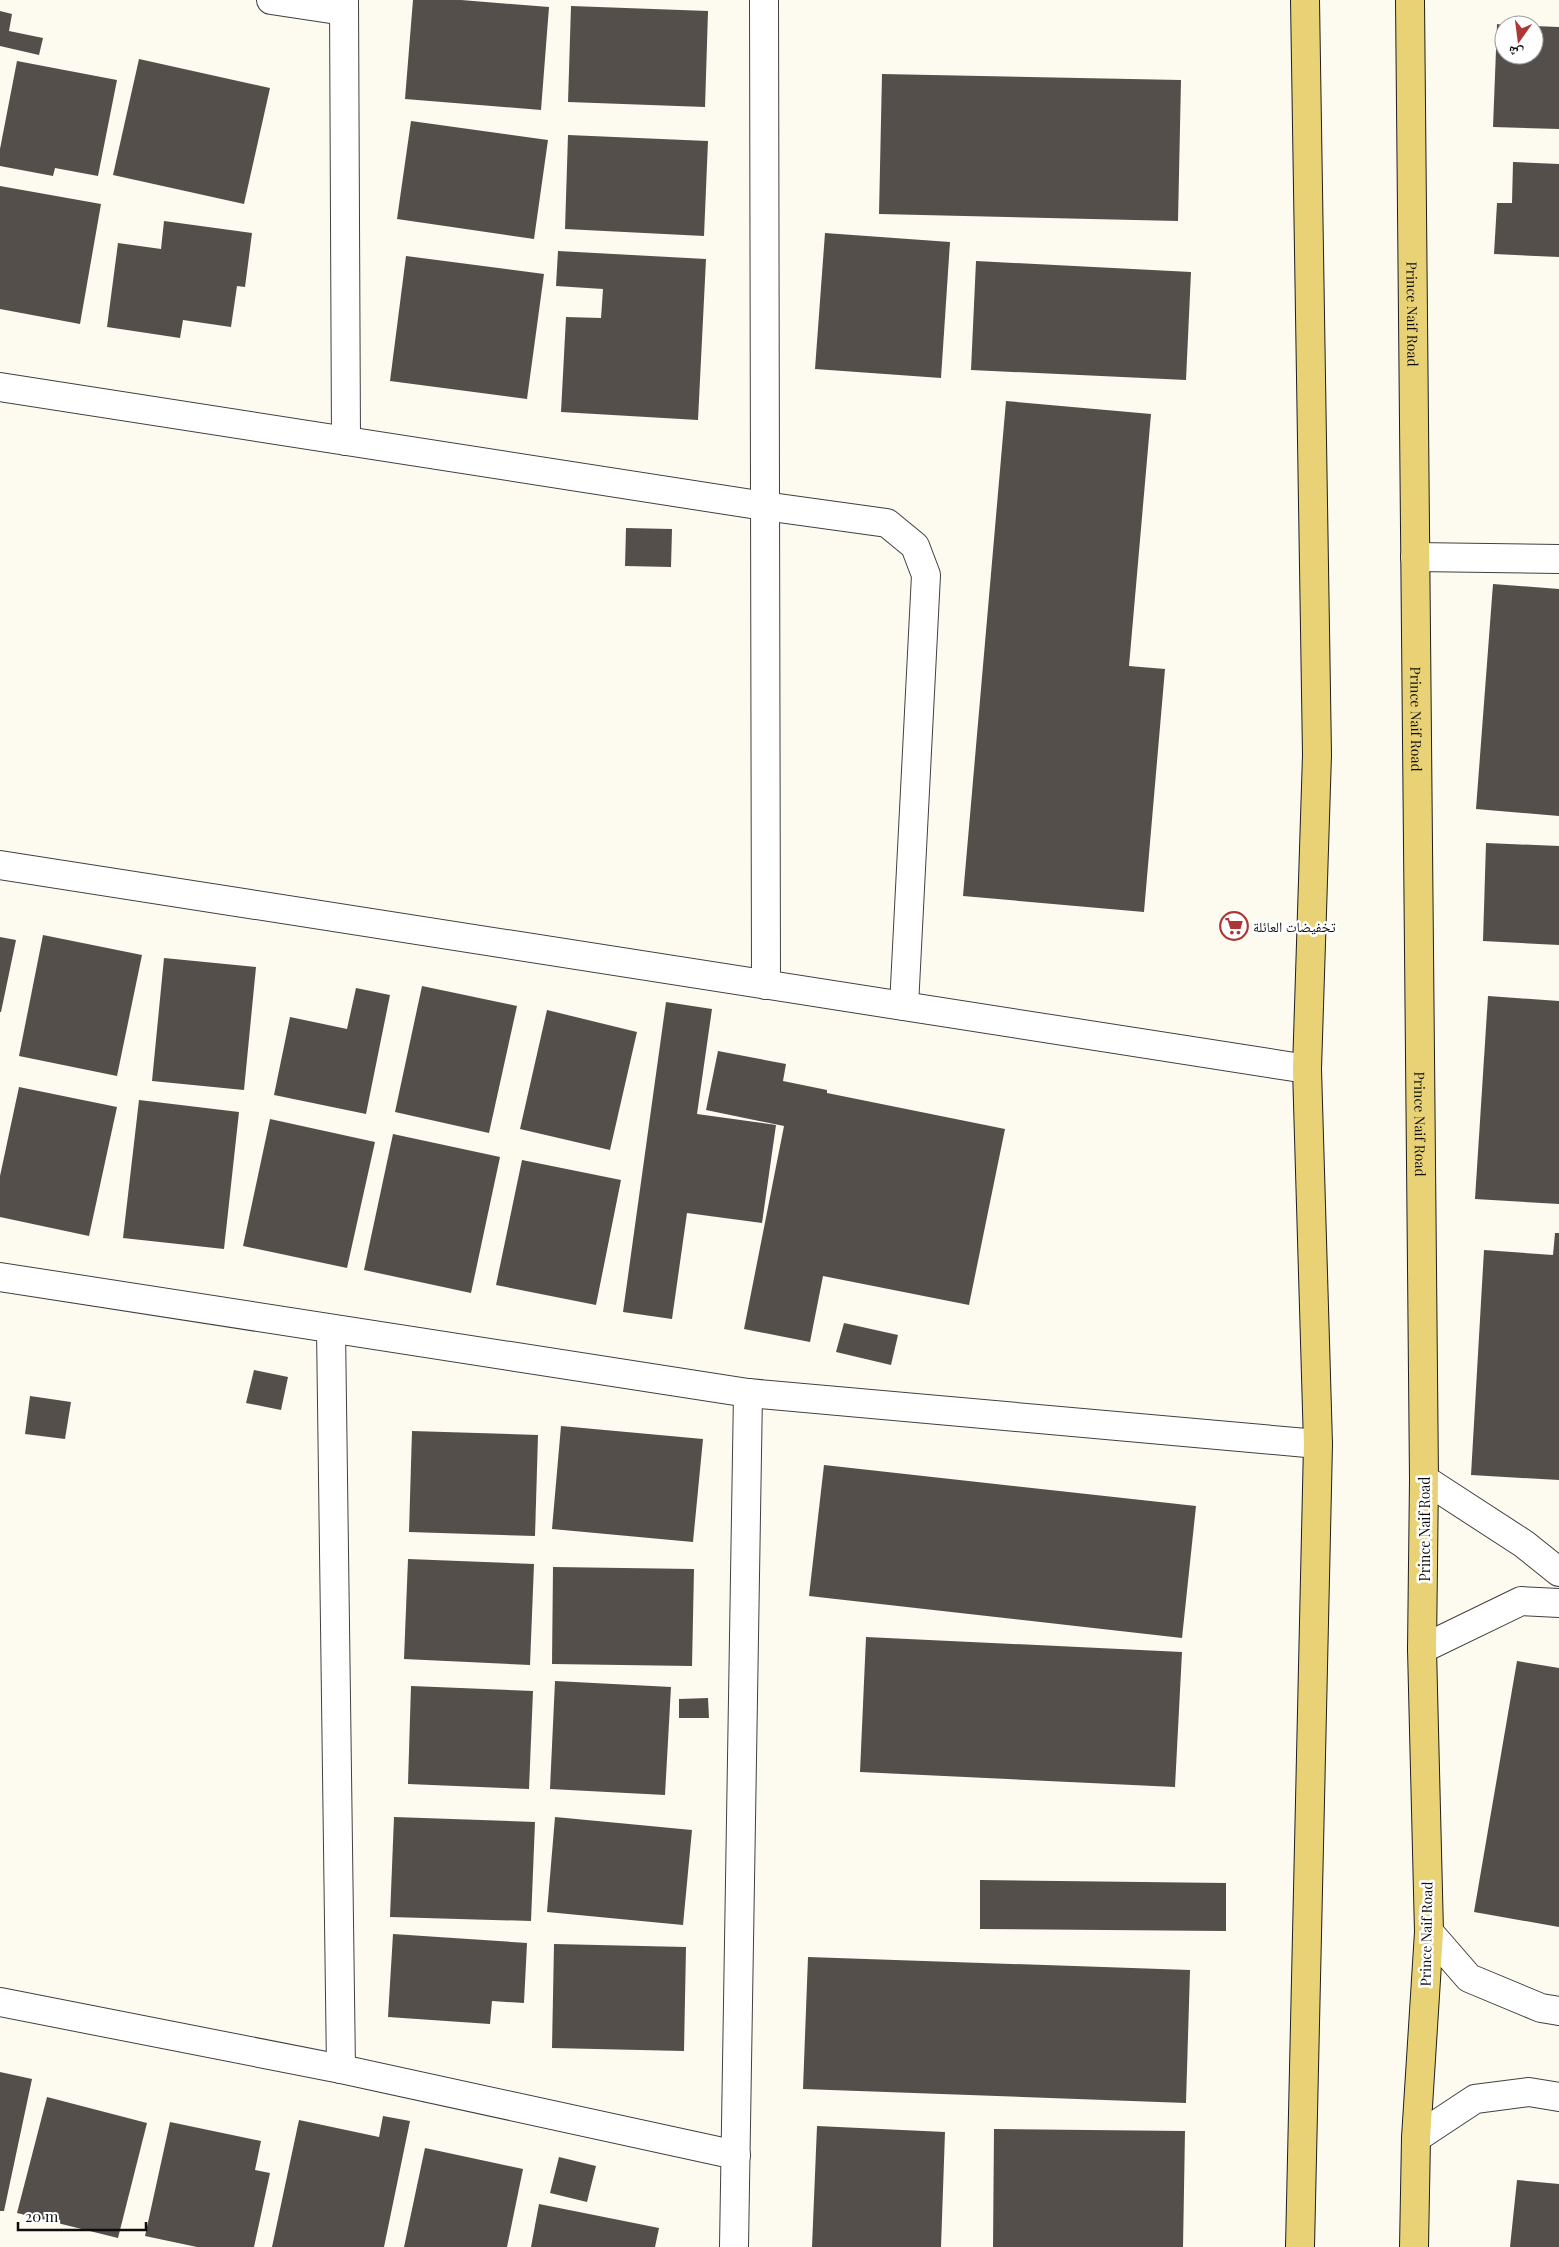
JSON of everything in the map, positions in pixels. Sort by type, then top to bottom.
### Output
[{"type":"main road","points":[[1300,2247],[1318,1444],[1307,1069],[1316,755],[1305,0]]},
{"type":"main road","name":"Prince Naif Road","points":[[1410,0],[1424,1479],[1422,1649],[1429,1932],[1416,2138],[1414,2247]]},
{"type":"street","points":[[271,0],[344,5],[346,441]]},
{"type":"street","points":[[764,0],[766,985]]},
{"type":"street","points":[[0,386],[764,506],[887,523],[915,546],[926,575],[904,1006]]},
{"type":"street","points":[[1415,557],[1559,559]]},
{"type":"street","points":[[0,865],[1307,1069]]},
{"type":"street","points":[[0,1277],[748,1394],[1318,1444]]},
{"type":"street","points":[[332,1329],[341,2069]]},
{"type":"street","points":[[734,2247],[748,1394]]},
{"type":"street","points":[[1424,1479],[1524,1544],[1559,1572]]},
{"type":"street","points":[[1422,1649],[1521,1602],[1559,1603]]},
{"type":"street","points":[[1429,1932],[1469,1978],[1541,2008],[1559,2011]]},
{"type":"street","points":[[0,2002],[341,2069],[736,2155]]},
{"type":"street","points":[[1416,2138],[1475,2098],[1529,2092],[1559,2097]]},
{"type":"building","points":[[413,0],[461,0],[549,7],[541,110],[405,99]]},
{"type":"building","points":[[571,6],[708,11],[705,107],[568,102]]},
{"type":"building","points":[[0,11],[12,14],[9,31],[43,38],[39,55],[0,46]]},
{"type":"building","points":[[1544,26],[1559,27],[1559,129],[1493,127],[1495,65],[1544,65]]},
{"type":"building","points":[[139,59],[270,88],[244,204],[113,175]]},
{"type":"building","points":[[17,61],[117,80],[98,176],[55,168],[53,176],[0,166],[0,149]]},
{"type":"building","points":[[882,74],[1181,80],[1178,221],[879,214]]},
{"type":"building","points":[[411,121],[548,140],[534,239],[397,219]]},
{"type":"building","points":[[568,135],[708,141],[704,236],[565,229]]},
{"type":"building","points":[[1513,162],[1559,164],[1559,257],[1494,254],[1497,203],[1512,203]]},
{"type":"building","points":[[0,186],[101,204],[80,324],[0,309]]},
{"type":"building","points":[[164,221],[252,233],[245,287],[237,286],[231,327],[183,320],[180,338],[107,327],[118,243],[161,249]]},
{"type":"building","points":[[825,233],[950,242],[941,378],[815,369]]},
{"type":"building","points":[[558,251],[706,259],[698,420],[561,412],[566,317],[601,318],[603,289],[556,286]]},
{"type":"building","points":[[406,256],[544,274],[527,399],[390,381]]},
{"type":"building","points":[[976,261],[1191,272],[1186,380],[971,370]]},
{"type":"building","points":[[1006,401],[1151,414],[1129,666],[1165,669],[1144,912],[963,896]]},
{"type":"building","points":[[626,528],[672,529],[671,567],[625,566]]},
{"type":"building","points":[[1493,584],[1559,589],[1559,816],[1476,809]]},
{"type":"building","points":[[1486,843],[1559,846],[1559,945],[1483,941]]},
{"type":"building","points":[[43,935],[142,955],[117,1076],[19,1056]]},
{"type":"building","points":[[0,937],[16,940],[1,1012],[0,1012]]},
{"type":"building","points":[[164,958],[256,967],[244,1090],[152,1081]]},
{"type":"building","points":[[422,986],[517,1006],[489,1133],[395,1112]]},
{"type":"building","points":[[356,988],[390,995],[366,1114],[274,1095],[290,1017],[347,1029]]},
{"type":"building","points":[[1488,996],[1559,1001],[1559,1204],[1475,1199]]},
{"type":"building","points":[[666,1002],[712,1009],[697,1114],[776,1125],[762,1223],[687,1213],[672,1319],[623,1312]]},
{"type":"building","points":[[547,1010],[637,1032],[610,1150],[520,1129]]},
{"type":"building","points":[[718,1051],[786,1064],[783,1081],[827,1090],[827,1093],[1005,1129],[969,1305],[823,1276],[810,1342],[744,1329],[784,1126],[706,1110]]},
{"type":"building","points":[[19,1087],[117,1107],[89,1236],[0,1217],[0,1176]]},
{"type":"building","points":[[139,1100],[239,1112],[224,1249],[123,1238]]},
{"type":"building","points":[[270,1119],[375,1142],[347,1268],[243,1246]]},
{"type":"building","points":[[393,1134],[500,1157],[471,1293],[364,1270]]},
{"type":"building","points":[[522,1160],[621,1180],[596,1305],[496,1285]]},
{"type":"building","points":[[1555,1233],[1559,1233],[1559,1480],[1471,1475],[1484,1250],[1553,1255]]},
{"type":"building","points":[[844,1323],[898,1335],[891,1365],[836,1352]]},
{"type":"building","points":[[254,1370],[288,1377],[281,1410],[246,1403]]},
{"type":"building","points":[[30,1396],[71,1402],[65,1439],[25,1434]]},
{"type":"building","points":[[561,1426],[703,1439],[693,1542],[552,1529]]},
{"type":"building","points":[[412,1431],[538,1435],[535,1536],[409,1532]]},
{"type":"building","points":[[824,1465],[1196,1506],[1182,1638],[809,1596]]},
{"type":"building","points":[[408,1559],[534,1564],[530,1665],[404,1659]]},
{"type":"building","points":[[553,1567],[694,1569],[692,1666],[552,1664]]},
{"type":"building","points":[[866,1637],[1182,1652],[1175,1787],[860,1772]]},
{"type":"building","points":[[1517,1661],[1559,1668],[1559,1927],[1474,1912]]},
{"type":"building","points":[[555,1681],[671,1687],[665,1795],[550,1789]]},
{"type":"building","points":[[411,1686],[533,1691],[529,1789],[408,1784]]},
{"type":"building","points":[[708,1698],[709,1718],[679,1718],[679,1699]]},
{"type":"building","points":[[394,1817],[535,1822],[531,1921],[390,1917]]},
{"type":"building","points":[[555,1817],[692,1830],[683,1925],[547,1912]]},
{"type":"building","points":[[980,1880],[1226,1883],[1226,1931],[980,1929]]},
{"type":"building","points":[[393,1934],[527,1943],[524,2003],[492,2001],[490,2024],[388,2017]]},
{"type":"building","points":[[554,1944],[686,1947],[684,2051],[552,2048]]},
{"type":"building","points":[[808,1957],[1190,1970],[1186,2103],[803,2089]]},
{"type":"building","points":[[0,2072],[32,2079],[4,2211],[0,2211]]},
{"type":"building","points":[[47,2097],[147,2123],[118,2238],[17,2213]]},
{"type":"building","points":[[383,2116],[410,2121],[384,2247],[272,2247],[299,2120],[379,2137]]},
{"type":"building","points":[[170,2122],[261,2141],[255,2170],[270,2173],[254,2247],[197,2247],[145,2236]]},
{"type":"building","points":[[817,2126],[945,2132],[941,2247],[812,2247]]},
{"type":"building","points":[[994,2129],[1185,2131],[1183,2247],[993,2247]]},
{"type":"building","points":[[425,2148],[523,2169],[507,2247],[404,2247]]},
{"type":"building","points":[[559,2157],[596,2166],[587,2202],[550,2193]]},
{"type":"building","points":[[1517,2180],[1559,2184],[1559,2247],[1510,2247]]},
{"type":"building","points":[[539,2204],[659,2228],[655,2247],[531,2247]]},
{"type":"place","name":"تخفيضات العائلة","points":[[1234,926]]}]
